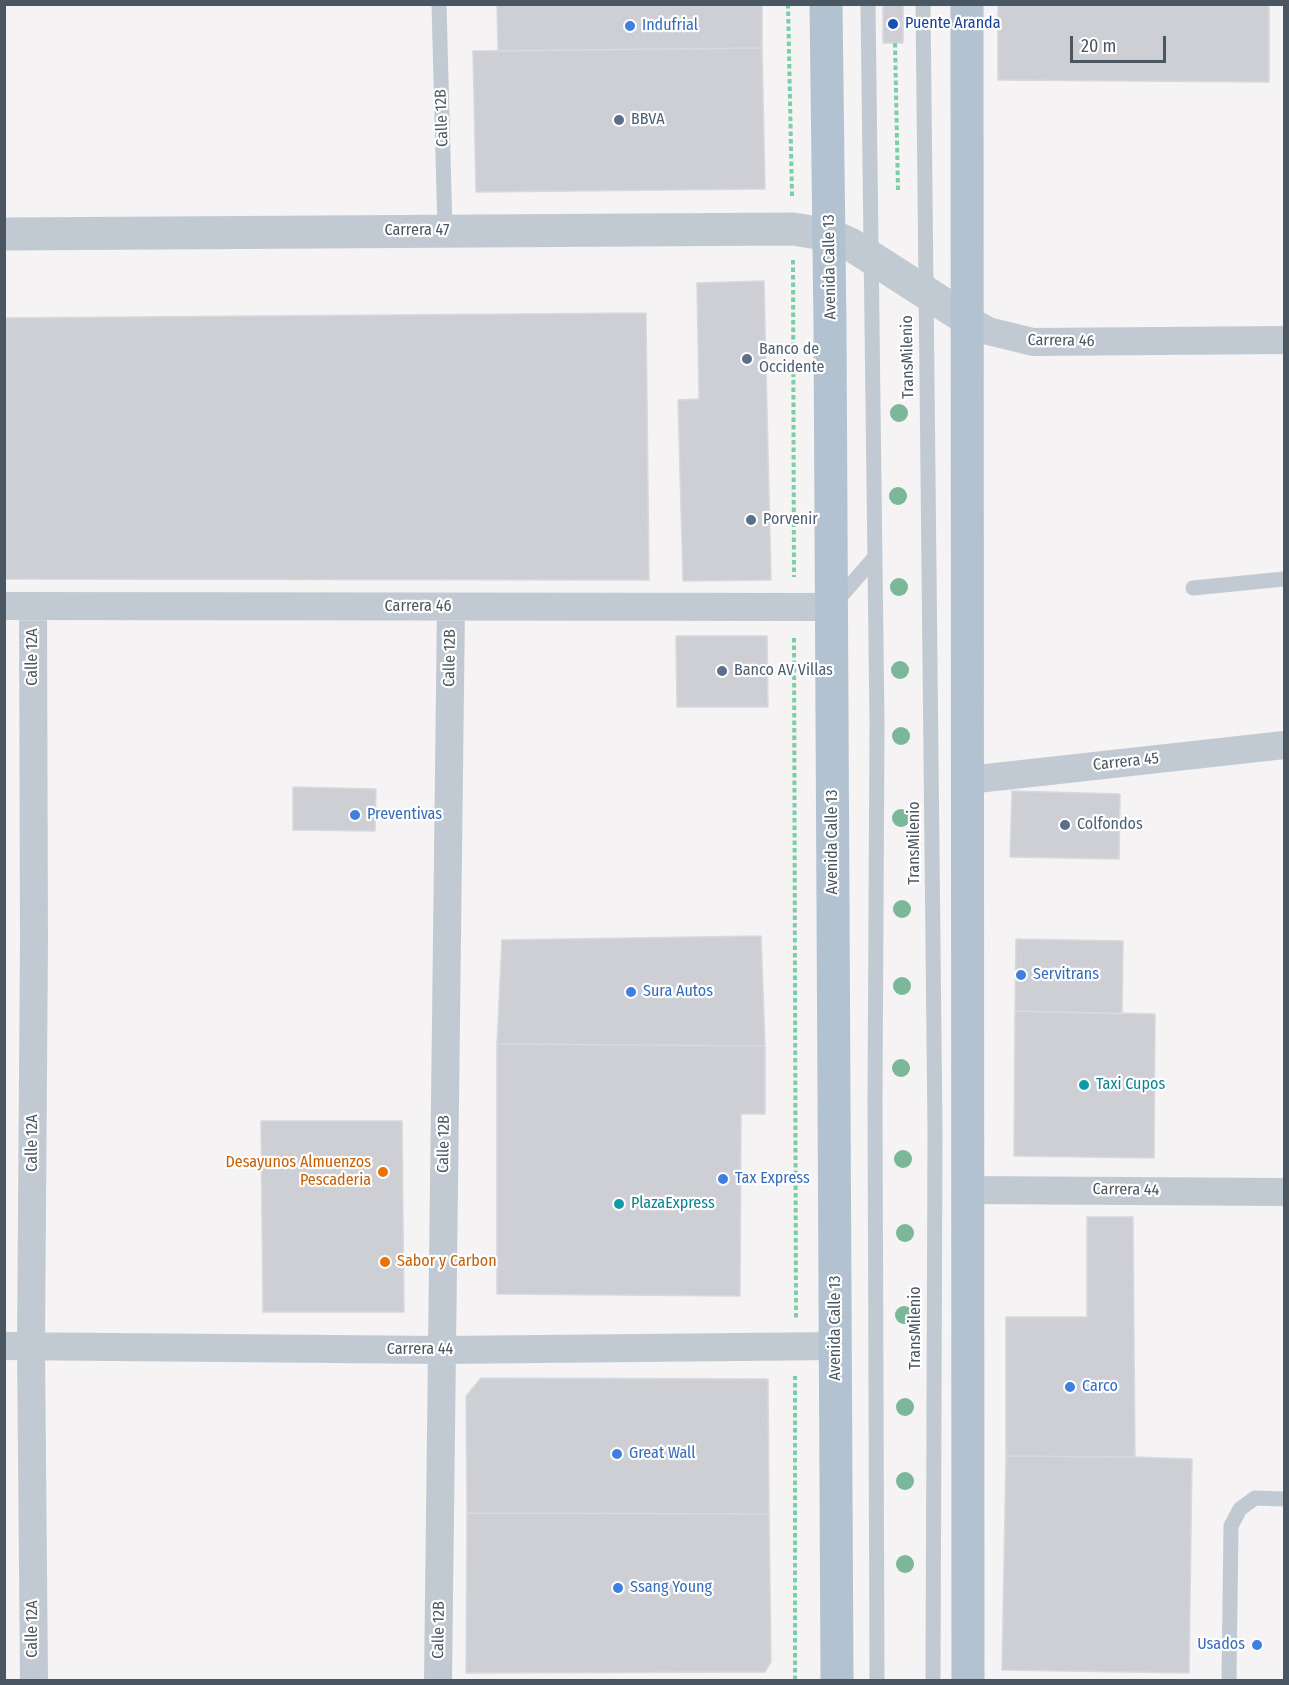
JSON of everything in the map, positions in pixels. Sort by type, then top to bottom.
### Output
[{"type":"main road","name":"Avenida Calle 13","points":[[826,4],[830,235],[837,1680]]},
{"type":"main road","points":[[967,4],[968,1680]]},
{"type":"street","name":"Carrera 47","points":[[4,234],[793,229],[830,235]]},
{"type":"street","name":"Carrera 46","points":[[830,235],[871,256],[988,331],[1033,342],[1284,340]]},
{"type":"street","name":"Carrera 46","points":[[4,606],[832,607]]},
{"type":"street","name":"Calle 12A","points":[[33,606],[34,940],[18,1347],[33,1680]]},
{"type":"street","name":"Calle 12B","points":[[438,1680],[451,607]]},
{"type":"street","name":"Carrera 45","points":[[968,780],[1284,745]]},
{"type":"street","name":"Carrera 44","points":[[968,1190],[1284,1192]]},
{"type":"street","name":"Carrera 44","points":[[18,1347],[442,1350],[836,1346]]},
{"type":"lane","name":"Calle 12B","points":[[439,4],[446,231]]},
{"type":"lane","points":[[868,4],[875,557],[877,1680]]},
{"type":"lane","name":"TransMilenio","points":[[923,4],[935,1119],[933,1680]]},
{"type":"lane","points":[[832,607],[875,557]]},
{"type":"lane","points":[[1193,588],[1284,579]]},
{"type":"lane","points":[[1229,1680],[1231,1526],[1240,1509],[1255,1498],[1284,1499]]},
{"type":"path","points":[[788,4],[793,229],[795,1680]]},
{"type":"path","points":[[895,43],[898,190]]},
{"type":"building","name":"Indufrial","points":[[497,4],[762,4],[762,48],[498,51]]},
{"type":"building","name":"Puente Aranda","points":[[883,4],[903,4],[903,43],[883,43]]},
{"type":"building","points":[[998,4],[1269,4],[1269,82],[998,80]]},
{"type":"building","name":"BBVA","points":[[762,48],[765,189],[476,192],[473,51]]},
{"type":"building","points":[[764,281],[771,580],[683,581],[678,400],[699,399],[697,283]]},
{"type":"building","points":[[646,313],[649,580],[4,579],[4,318]]},
{"type":"building","name":"Banco AV Villas","points":[[676,636],[767,636],[768,707],[677,707]]},
{"type":"building","points":[[293,787],[376,789],[375,831],[293,830]]},
{"type":"building","name":"Colfondos","points":[[1012,791],[1120,794],[1119,859],[1010,857]]},
{"type":"building","name":"Sura Autos","points":[[761,936],[765,1046],[497,1044],[502,940]]},
{"type":"building","points":[[1016,939],[1123,941],[1122,1014],[1015,1011]]},
{"type":"building","name":"Taxi Cupos","points":[[1015,1011],[1155,1014],[1154,1158],[1014,1156]]},
{"type":"building","name":"PlazaExpress","points":[[497,1044],[765,1046],[765,1114],[741,1114],[740,1296],[497,1294]]},
{"type":"building","points":[[261,1121],[402,1121],[404,1312],[263,1312]]},
{"type":"building","name":"Carco","points":[[1087,1217],[1133,1217],[1135,1457],[1006,1456],[1006,1317],[1087,1317]]},
{"type":"building","name":"Great Wall","points":[[481,1378],[768,1379],[769,1514],[467,1513],[466,1396]]},
{"type":"building","points":[[1006,1456],[1192,1459],[1189,1673],[1002,1670]]},
{"type":"building","name":"Ssang Young","points":[[467,1513],[769,1514],[771,1662],[765,1672],[466,1673]]},
{"type":"place","name":"Puente Aranda","points":[[893,24]]},
{"type":"place","name":"Indufrial","points":[[630,26]]},
{"type":"place","name":"BBVA","points":[[619,120]]},
{"type":"place","name":"Banco de Occidente","points":[[747,359]]},
{"type":"place","name":"Porvenir","points":[[751,520]]},
{"type":"place","name":"Banco AV Villas","points":[[722,671]]},
{"type":"place","name":"Preventivas","points":[[355,815]]},
{"type":"place","name":"Colfondos","points":[[1065,825]]},
{"type":"place","name":"Servitrans","points":[[1021,975]]},
{"type":"place","name":"Sura Autos","points":[[631,992]]},
{"type":"place","name":"Taxi Cupos","points":[[1084,1085]]},
{"type":"place","name":"Desayunos Almuenzos Pescaderia","points":[[383,1172]]},
{"type":"place","name":"Tax Express","points":[[723,1179]]},
{"type":"place","name":"PlazaExpress","points":[[619,1204]]},
{"type":"place","name":"Sabor y Carbon","points":[[385,1262]]},
{"type":"place","name":"Carco","points":[[1070,1387]]},
{"type":"place","name":"Great Wall","points":[[617,1454]]},
{"type":"place","name":"Ssang Young","points":[[618,1588]]},
{"type":"place","name":"Usados","points":[[1257,1645]]}]
